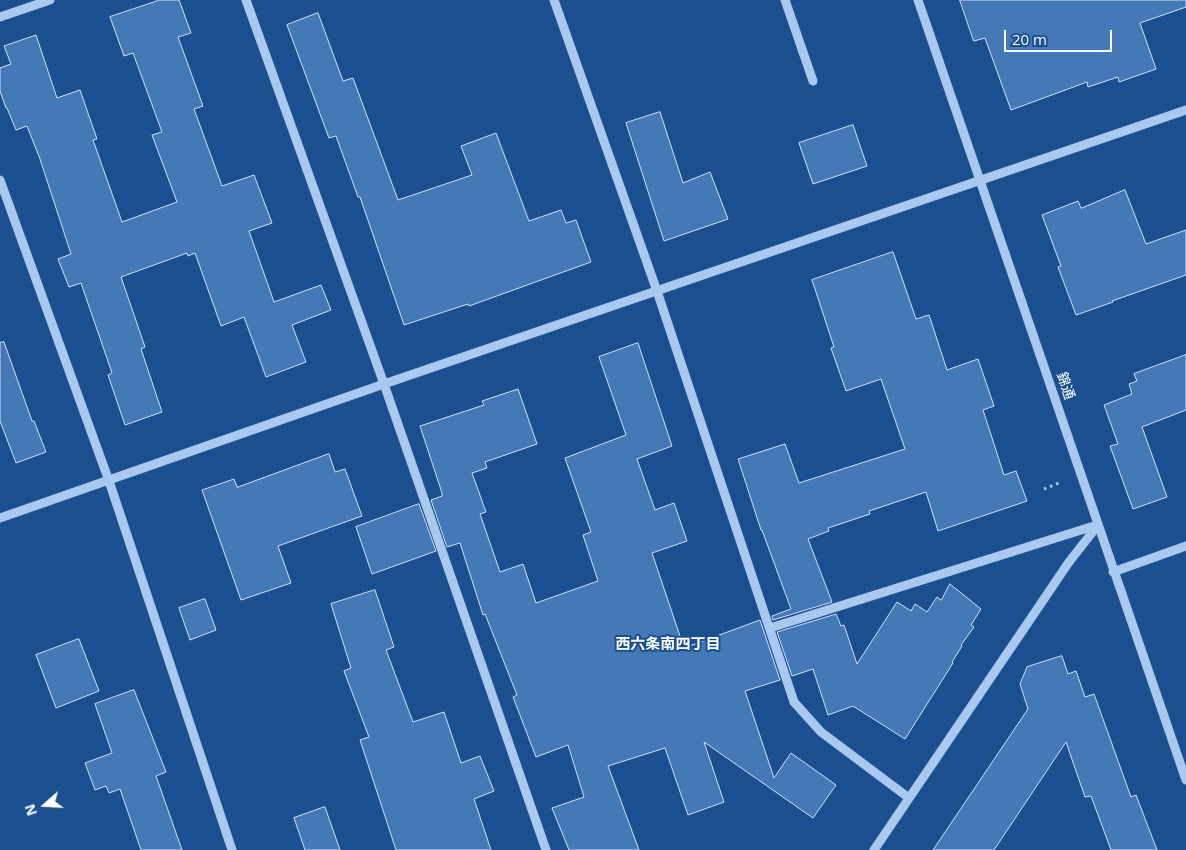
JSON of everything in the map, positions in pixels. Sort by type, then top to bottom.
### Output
[{"type":"street","points":[[0,17],[50,0]]},
{"type":"street","points":[[246,0],[384,384],[546,850]]},
{"type":"street","points":[[554,0],[657,291],[794,702],[820,732],[909,798]]},
{"type":"street","points":[[785,0],[813,81]]},
{"type":"street","name":"錦通","points":[[918,0],[1186,780]]},
{"type":"street","points":[[0,518],[384,384],[1186,110]]},
{"type":"street","points":[[0,180],[109,481],[232,850]]},
{"type":"street","points":[[770,628],[1098,525]]},
{"type":"street","points":[[874,850],[1064,570],[1098,525]]},
{"type":"street","points":[[1113,572],[1186,546]]},
{"type":"building","points":[[160,0],[179,0],[191,33],[178,37],[203,106],[194,109],[222,186],[254,175],[272,223],[249,231],[274,302],[321,285],[331,310],[292,325],[306,362],[266,377],[244,317],[221,326],[195,253],[188,256],[187,253],[121,277],[145,347],[141,349],[162,412],[125,425],[108,375],[112,373],[81,283],[69,287],[58,259],[71,254],[40,159],[27,126],[16,130],[6,108],[0,91],[0,68],[11,64],[4,46],[36,35],[57,98],[80,90],[97,139],[93,140],[122,222],[177,202],[152,135],[162,132],[133,53],[124,56],[110,17]]},
{"type":"building","points":[[960,0],[1186,0],[1186,7],[1140,23],[1156,69],[1119,82],[1118,77],[1088,87],[1087,82],[1011,110],[985,38],[974,41]]},
{"type":"building","points":[[318,13],[343,81],[353,78],[398,200],[472,175],[461,146],[496,133],[529,221],[561,210],[566,223],[576,220],[591,262],[469,306],[468,304],[404,325],[360,197],[358,197],[336,136],[329,138],[287,25]]},
{"type":"building","points":[[660,112],[683,183],[710,172],[728,219],[664,241],[626,123]]},
{"type":"building","points":[[853,125],[867,166],[813,184],[799,143]]},
{"type":"building","points":[[1125,190],[1146,244],[1186,230],[1186,275],[1076,315],[1058,267],[1061,266],[1042,215],[1078,201],[1081,208]]},
{"type":"building","points":[[893,252],[916,319],[929,315],[947,370],[978,359],[994,406],[983,410],[1004,475],[1016,471],[1027,501],[938,531],[926,492],[869,511],[870,514],[828,528],[829,531],[808,539],[832,602],[773,620],[772,616],[791,609],[761,530],[738,459],[785,444],[799,483],[905,449],[881,379],[846,391],[831,348],[834,347],[812,280]]},
{"type":"building","points":[[4,342],[32,421],[34,421],[46,452],[16,463],[0,421],[0,343]]},
{"type":"building","points":[[638,343],[672,446],[637,459],[655,510],[674,503],[687,541],[652,553],[684,648],[760,620],[780,680],[745,691],[774,778],[791,753],[836,785],[813,818],[704,742],[724,802],[688,815],[665,748],[608,766],[639,850],[569,850],[552,808],[584,797],[568,745],[536,757],[513,697],[517,695],[485,614],[483,615],[460,543],[447,547],[431,500],[442,496],[442,493],[420,426],[484,405],[482,401],[518,389],[537,444],[485,462],[487,468],[472,473],[486,512],[480,514],[500,572],[523,564],[536,603],[598,581],[583,535],[591,532],[565,458],[626,435],[599,357]]},
{"type":"building","points":[[1186,355],[1186,410],[1142,427],[1167,497],[1133,509],[1110,446],[1118,444],[1104,405],[1132,394],[1129,384],[1137,381],[1134,374]]},
{"type":"building","points":[[329,454],[335,472],[345,469],[362,516],[278,546],[291,583],[241,600],[202,490],[234,479],[237,487]]},
{"type":"building","points":[[419,504],[436,551],[372,574],[356,527]]},
{"type":"building","points":[[950,584],[981,609],[971,625],[974,627],[961,645],[953,663],[905,739],[853,706],[828,715],[813,669],[792,676],[777,632],[836,614],[841,626],[844,625],[857,664],[897,602],[911,611],[915,604],[927,612],[937,597],[941,600]]},
{"type":"building","points":[[375,590],[394,647],[386,650],[413,722],[444,712],[461,763],[480,756],[494,791],[474,799],[491,850],[396,850],[360,740],[369,737],[344,671],[351,668],[331,604]]},
{"type":"building","points":[[205,599],[216,630],[190,640],[179,608]]},
{"type":"building","points":[[79,639],[99,691],[56,708],[36,655]]},
{"type":"building","points":[[1062,656],[1068,674],[1076,671],[1085,697],[1094,694],[1131,797],[1136,795],[1157,850],[1111,850],[1091,796],[1085,797],[1066,742],[994,850],[933,850],[1028,709],[1020,684],[1027,667]]},
{"type":"building","points":[[134,690],[166,772],[156,776],[182,850],[141,850],[120,789],[109,793],[106,786],[95,790],[85,763],[112,753],[95,704]]},
{"type":"building","points":[[325,807],[340,850],[305,850],[294,818]]},
{"type":"district","name":"西六条南四丁目","points":[[668,645]]}]
